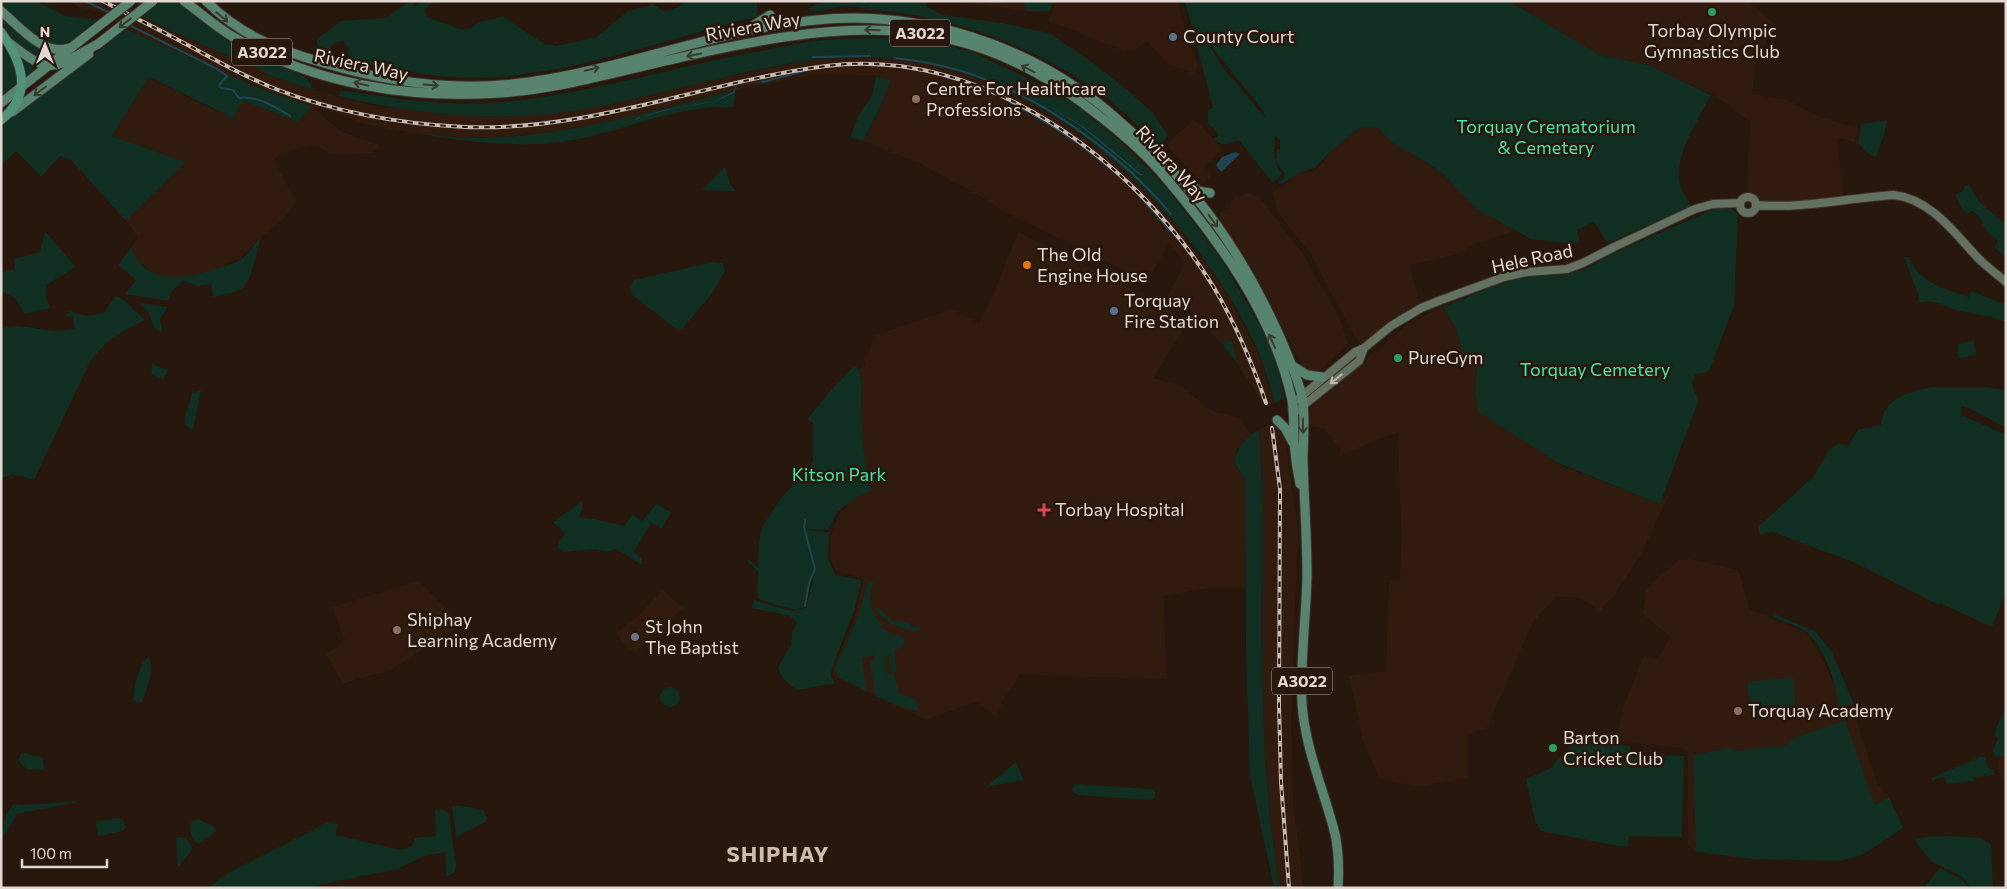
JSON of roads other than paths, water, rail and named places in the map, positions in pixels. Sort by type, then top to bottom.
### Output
[{"type":"highway","points":[[1,32],[20,69],[22,88],[12,112],[1,120]]},
{"type":"main road","points":[[1,103],[131,1]]},
{"type":"main road","points":[[4,39],[32,60],[49,67],[63,63],[98,44],[152,1]]},
{"type":"main road","name":"Riviera Way","points":[[184,1],[238,40],[311,72],[380,88],[432,94],[480,94],[528,90],[592,78],[777,37],[842,30],[907,31],[969,44],[992,52],[1047,79],[1073,96],[1123,134],[1147,156],[1169,182],[1210,232],[1237,272],[1260,314],[1280,358],[1293,408]]},
{"type":"main road","name":"Riviera Way","points":[[206,1],[220,15],[241,30],[268,44],[309,60],[353,72],[401,81],[477,86],[530,82],[734,33],[815,20],[858,18],[928,26],[992,44],[1046,69],[1080,89],[1162,159],[1186,185],[1234,250],[1267,310],[1291,364],[1302,396]]},
{"type":"main road","points":[[1,11],[45,47],[56,51],[71,48]]},
{"type":"main road","name":"Riviera Way","points":[[631,59],[665,48],[757,25],[770,15]]},
{"type":"main road","points":[[12,112],[90,54],[98,44]]},
{"type":"main road","name":"A3022","points":[[309,60],[315,67],[331,72]]},
{"type":"main road","points":[[1162,159],[1171,164],[1198,192],[1210,193]]},
{"type":"main road","points":[[1756,205],[1772,207],[1894,195],[1906,197],[1924,205],[1949,227],[1980,260],[2006,282]]},
{"type":"main road","points":[[1747,197],[1753,198],[1756,205],[1754,210],[1746,213],[1741,209],[1740,203],[1747,197]]},
{"type":"main road","name":"Hele Road","points":[[1293,408],[1302,396],[1322,377],[1355,352],[1364,348],[1391,326],[1421,308],[1504,277],[1527,272],[1567,269],[1695,209],[1713,204],[1740,203]]},
{"type":"main road","name":"Hele Road","points":[[1293,408],[1303,405],[1359,361],[1364,348]]},
{"type":"main road","points":[[1291,364],[1307,375],[1322,377]]},
{"type":"main road","name":"A3022","points":[[1302,396],[1307,521],[1301,671],[1302,707],[1308,744],[1336,837],[1339,859],[1338,888]]},
{"type":"main road","name":"A3022","points":[[1293,408],[1294,446],[1307,521]]},
{"type":"main road","points":[[1277,420],[1285,428],[1294,446]]},
{"type":"water","points":[[736,85],[734,93],[716,101],[672,109],[641,117],[635,121],[637,118],[664,110],[715,101],[733,92]]},
{"type":"water","points":[[1046,104],[1084,127],[1141,174],[1145,175],[1140,175],[1082,127]]},
{"type":"water","points":[[1235,152],[1240,154],[1221,172],[1216,165],[1222,157]]},
{"type":"waterway","points":[[85,1],[110,13]]},
{"type":"waterway","points":[[129,25],[219,70],[227,76],[219,85],[221,88],[233,90],[239,98],[252,98],[265,102],[290,116]]},
{"type":"waterway","points":[[813,57],[870,56]]},
{"type":"waterway","points":[[894,58],[935,64],[966,72],[1030,100],[1056,115],[1107,151],[1152,192],[1171,214]]},
{"type":"waterway","points":[[763,82],[811,69]]},
{"type":"waterway","points":[[1010,102],[1060,131],[1107,165],[1135,191],[1170,231]]},
{"type":"waterway","points":[[805,520],[804,527],[815,569],[809,583],[805,606]]},
{"type":"railway","points":[[103,1],[238,72],[273,88],[343,110],[416,123],[465,127],[557,122],[602,114],[781,73],[826,66],[884,65],[941,74],[996,93],[1048,121],[1097,155],[1141,195],[1180,239],[1213,286],[1229,314],[1243,343],[1266,403]]},
{"type":"railway","points":[[1272,428],[1280,489],[1279,705],[1281,782],[1289,888]]},
{"type":"place","name":"Torbay Olympic Gymnastics Club","points":[[1712,12]]},
{"type":"place","name":"County Court","points":[[1173,37]]},
{"type":"place","name":"Centre For Healthcare Professions","points":[[916,99]]},
{"type":"place","name":"The Old Engine House","points":[[1027,265]]},
{"type":"place","name":"Torquay Fire Station","points":[[1114,311]]},
{"type":"place","name":"PureGym","points":[[1398,358]]},
{"type":"place","name":"Torbay Hospital","points":[[1044,510]]},
{"type":"place","name":"Shiphay Learning Academy","points":[[397,630]]},
{"type":"place","name":"St John The Baptist","points":[[635,637]]},
{"type":"place","name":"Torquay Academy","points":[[1738,711]]},
{"type":"place","name":"Barton Cricket Club","points":[[1553,748]]},
{"type":"district","name":"SHIPHAY","points":[[778,854]]},
{"type":"park label","name":"Torquay Crematorium & Cemetery","points":[[1546,137]]},
{"type":"park label","name":"Torquay Cemetery","points":[[1595,370]]},
{"type":"park label","name":"Kitson Park","points":[[839,475]]}]
